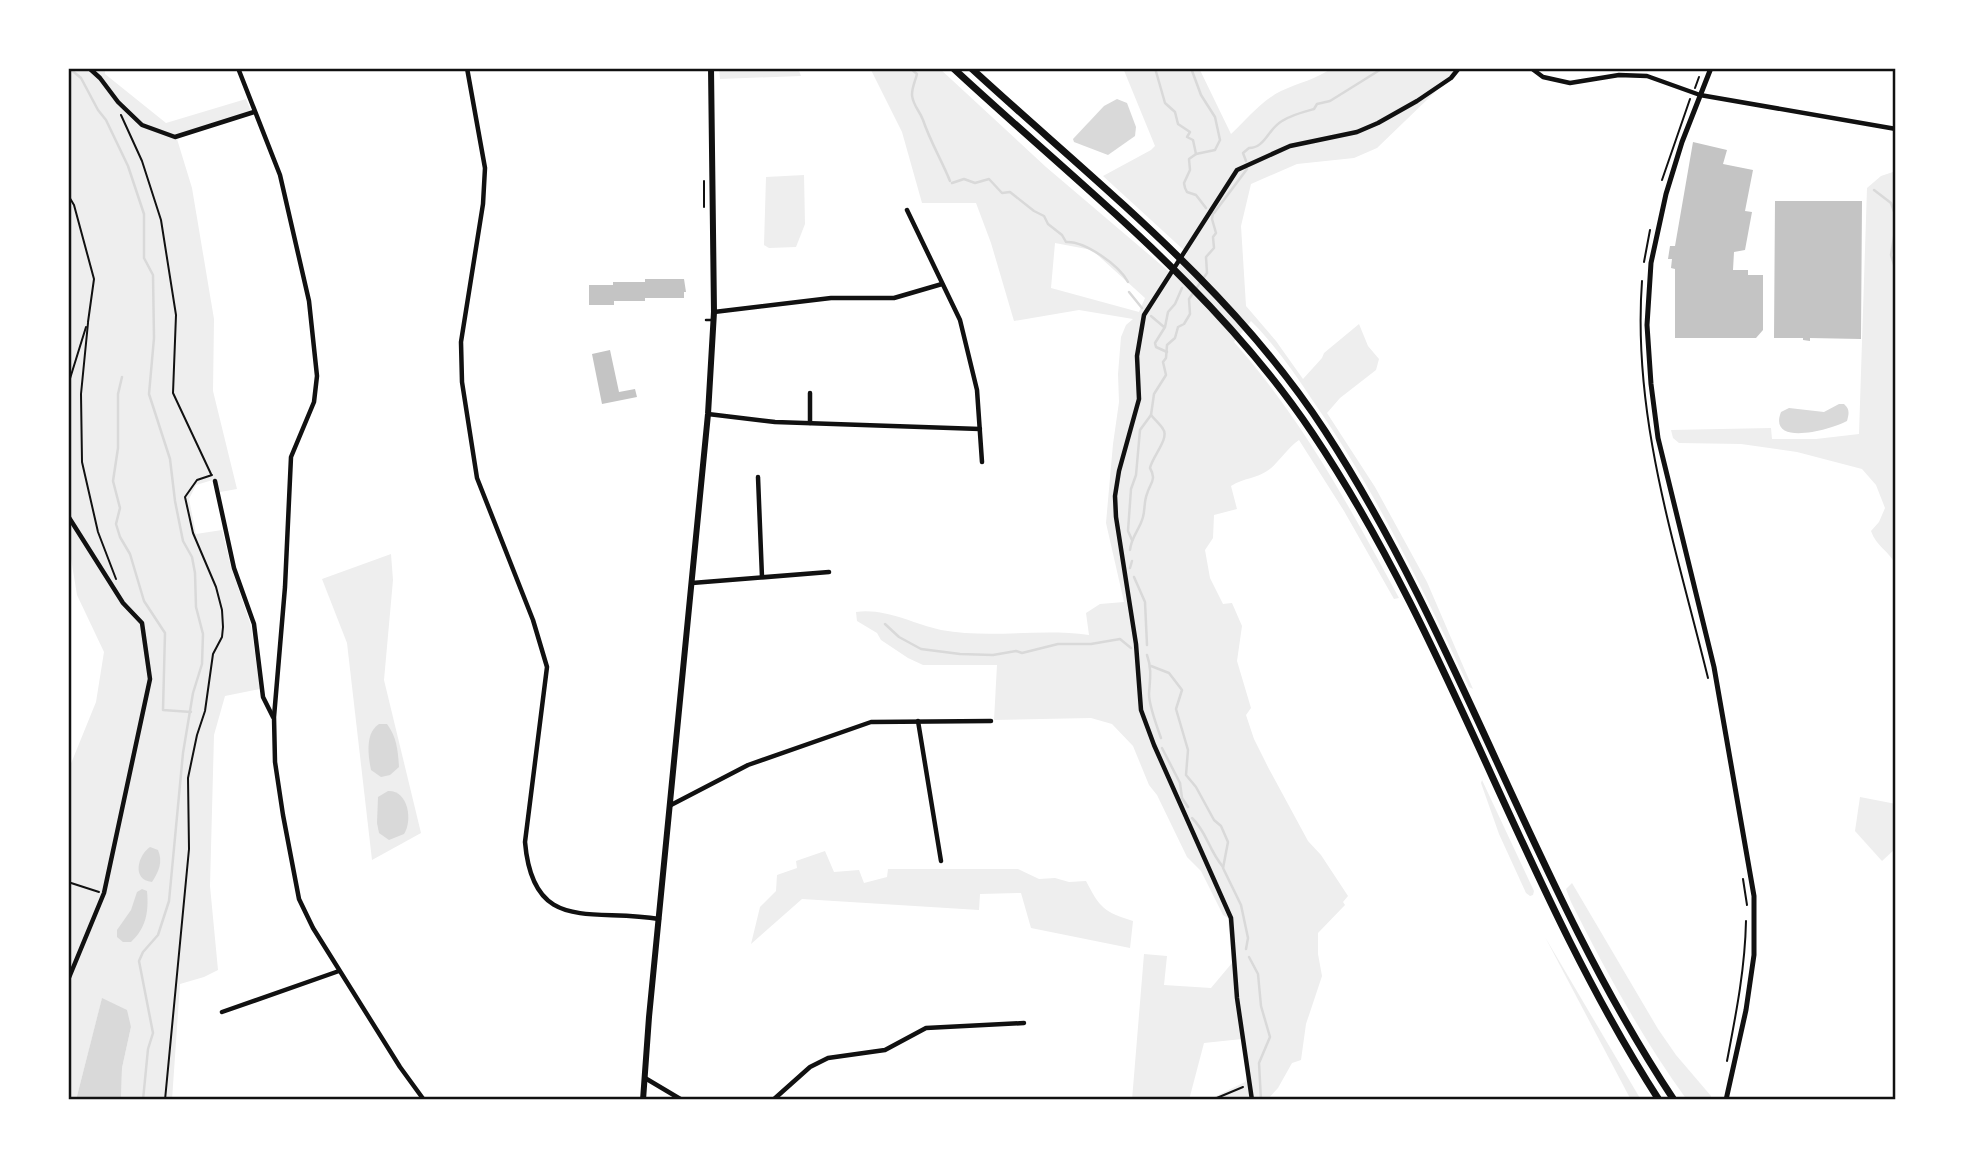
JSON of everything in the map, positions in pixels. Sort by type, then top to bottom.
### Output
[{"type":"highway","points":[[953,68],[1150,245],[1237,334],[1288,397],[1385,554],[1427,636],[1570,943],[1605,1010],[1659,1100]]},
{"type":"highway","points":[[971,68],[1159,235],[1246,326],[1324,429],[1395,548],[1458,675],[1580,937],[1614,1001],[1674,1100]]},
{"type":"main road","points":[[643,1100],[708,414],[709,320],[714,312],[711,68]]},
{"type":"street","points":[[89,68],[142,125],[175,137],[254,112]]},
{"type":"street","points":[[238,68],[280,176],[309,301],[317,376],[314,402],[291,457],[285,587],[274,717],[275,762],[299,899],[339,971],[424,1100]]},
{"type":"street","points":[[467,68],[485,168],[483,204],[461,342],[462,382],[477,478],[533,620],[547,667],[525,842],[527,866],[538,888],[555,906],[570,913],[660,919]]},
{"type":"street","points":[[1252,1100],[1237,998],[1231,918],[1141,710],[1136,644],[1115,496],[1139,398],[1137,356],[1144,315],[1162,283],[1237,170],[1290,146],[1357,132],[1378,123],[1451,78],[1459,68]]},
{"type":"street","points":[[1531,68],[1543,77],[1570,83],[1619,75],[1647,76],[1700,95],[1896,129]]},
{"type":"street","points":[[1711,68],[1682,142],[1666,194],[1651,262],[1647,337],[1658,438],[1714,667],[1754,897],[1754,955],[1746,1010],[1726,1100]]},
{"type":"street","points":[[907,210],[960,320],[977,390],[982,462]]},
{"type":"street","points":[[714,312],[831,298],[894,298],[942,284]]},
{"type":"street","points":[[810,393],[810,423]]},
{"type":"street","points":[[708,414],[775,422],[980,429]]},
{"type":"street","points":[[758,477],[762,577]]},
{"type":"street","points":[[215,481],[234,568],[254,624],[263,697],[274,717]]},
{"type":"street","points":[[68,516],[123,603],[142,623],[150,679],[104,893],[68,980]]},
{"type":"street","points":[[692,583],[829,572]]},
{"type":"street","points":[[918,721],[941,861]]},
{"type":"street","points":[[670,805],[748,765],[871,722],[991,721]]},
{"type":"street","points":[[222,1012],[339,971]]},
{"type":"street","points":[[773,1100],[810,1067],[828,1058],[885,1050],[926,1028],[1024,1023]]},
{"type":"street","points":[[645,1078],[682,1100]]},
{"type":"path","points":[[118,102],[142,161],[161,220],[177,314],[173,393],[215,481]]},
{"type":"path","points":[[68,195],[75,205],[94,279],[81,394],[82,462],[97,532],[118,586]]},
{"type":"path","points":[[68,385],[88,323]]},
{"type":"path","points":[[165,1100],[189,849],[188,778],[205,710],[213,654],[222,637],[223,626],[216,587],[193,533],[185,496],[197,480],[212,475]]},
{"type":"path","points":[[68,882],[104,893]]},
{"type":"path","points":[[1212,1100],[1250,1084]]},
{"type":"shaded area","points":[[68,68],[105,68],[105,74],[166,123],[246,99],[251,111],[177,139],[192,188],[214,319],[213,391],[237,489],[220,492],[216,479],[196,485],[189,499],[196,534],[222,530],[251,626],[260,689],[225,696],[214,735],[210,886],[218,970],[180,984],[172,1100],[121,1100],[122,1068],[131,1027],[102,999],[76,1100],[68,1100],[68,771],[96,702],[104,652],[77,595],[68,540]]},
{"type":"shaded area","points":[[719,68],[798,68],[801,76],[720,79]]},
{"type":"shaded area","points":[[870,68],[939,68],[1046,167],[1173,275],[1187,253],[1103,176],[1155,146],[1123,68],[1199,68],[1231,134],[1274,95],[1332,68],[1460,68],[1377,148],[1354,158],[1297,164],[1251,184],[1241,226],[1246,306],[1276,341],[1303,379],[1324,353],[1359,324],[1368,346],[1379,359],[1376,370],[1340,398],[1327,413],[1375,487],[1427,582],[1473,689],[1469,687],[1416,577],[1357,469],[1292,370],[1251,321],[1234,342],[1259,371],[1303,433],[1344,498],[1399,598],[1394,599],[1344,511],[1299,440],[1267,471],[1231,486],[1237,509],[1214,515],[1213,538],[1205,550],[1210,578],[1223,604],[1232,603],[1242,626],[1237,661],[1251,708],[1246,715],[1254,739],[1308,841],[1321,855],[1348,896],[1343,902],[1345,905],[1318,933],[1322,976],[1306,1024],[1301,1060],[1292,1063],[1278,1088],[1267,1100],[1208,1100],[1245,1082],[1248,1074],[1242,1039],[1204,1043],[1189,1100],[1132,1100],[1144,954],[1167,956],[1164,985],[1211,988],[1232,963],[1228,918],[1223,915],[1201,871],[1187,857],[1157,795],[1149,785],[1133,746],[1112,724],[1091,718],[994,720],[997,665],[923,665],[881,640],[877,633],[857,621],[856,612],[867,611],[889,614],[959,633],[1089,635],[1086,613],[1100,604],[1124,602],[1106,523],[1119,402],[1121,337],[1126,325],[1133,319],[1079,310],[1014,321],[976,203],[922,203],[902,132]],"holes":[[[1055,243],[1092,250],[1145,298],[1139,312],[1051,288]]]},
{"type":"shaded area","points":[[1117,99],[1127,103],[1136,127],[1135,136],[1108,155],[1074,142],[1073,139],[1104,106]]},
{"type":"shaded area","points":[[1893,172],[1896,177],[1896,565],[1871,531],[1879,522],[1885,508],[1876,485],[1862,469],[1797,452],[1741,444],[1679,443],[1673,438],[1671,430],[1771,428],[1772,439],[1816,439],[1859,434],[1867,188],[1881,176]]},
{"type":"shaded area","points":[[804,175],[805,224],[796,247],[769,248],[764,245],[766,177]]},
{"type":"shaded area","points":[[1844,404],[1847,408],[1847,421],[1829,428],[1792,433],[1783,430],[1779,423],[1781,412],[1789,408],[1824,412]]},
{"type":"shaded area","points":[[391,554],[393,580],[384,680],[421,833],[372,860],[347,643],[322,579]]},
{"type":"shaded area","points":[[379,724],[387,724],[393,734],[399,767],[390,775],[381,777],[371,770],[369,751],[371,733]]},
{"type":"shaded area","points":[[1482,780],[1534,891],[1533,895],[1526,893],[1499,834]]},
{"type":"shaded area","points":[[388,791],[400,795],[408,814],[404,834],[389,840],[379,833],[377,823],[378,797]]},
{"type":"shaded area","points":[[1860,797],[1896,804],[1896,848],[1882,861],[1855,831]]},
{"type":"shaded area","points":[[150,847],[158,850],[160,859],[152,882],[141,877],[139,872],[142,856]]},
{"type":"shaded area","points":[[825,851],[834,872],[859,870],[864,883],[887,877],[888,869],[1018,869],[1039,879],[1086,881],[1104,908],[1133,921],[1130,948],[1031,928],[1021,893],[980,894],[979,910],[802,899],[751,944],[760,907],[776,891],[777,875],[797,868],[796,861]]},
{"type":"shaded area","points":[[1572,883],[1658,1029],[1711,1096],[1711,1100],[1687,1100],[1639,1028],[1571,902],[1566,889]]},
{"type":"shaded area","points":[[142,889],[147,891],[148,899],[143,925],[131,942],[123,942],[117,937],[117,930],[131,910],[137,892]]},
{"type":"shaded area","points":[[1545,937],[1641,1100],[1631,1100]]},
{"type":"shaded area","points":[[102,998],[127,1010],[131,1027],[122,1068],[121,1100],[76,1100]]},
{"type":"building","points":[[1693,142],[1727,150],[1723,164],[1753,170],[1745,211],[1752,212],[1745,250],[1734,252],[1733,270],[1748,270],[1748,275],[1763,275],[1763,330],[1756,338],[1675,338],[1675,269],[1671,268],[1672,259],[1668,259],[1670,246],[1675,246]]},
{"type":"building","points":[[1775,201],[1862,201],[1861,339],[1810,338],[1810,341],[1803,338],[1774,338]]},
{"type":"building","points":[[645,279],[684,279],[684,298],[645,298],[645,301],[614,301],[614,305],[589,305],[589,285],[645,282]]},
{"type":"building","points":[[610,350],[619,392],[635,389],[637,397],[602,404],[592,354]]},
{"type":"waterway","points":[[69,68],[81,78],[106,120],[128,166],[144,214],[144,258],[153,275],[154,338],[149,394],[170,459],[183,541],[192,557],[196,607],[203,634],[202,664],[193,693],[183,753],[169,901],[158,935],[139,961],[153,1033],[148,1049],[143,1100]]},
{"type":"waterway","points":[[910,68],[917,74],[912,92],[914,102],[950,181]]},
{"type":"waterway","points":[[1155,68],[1165,103],[1175,112],[1178,124],[1190,132],[1187,137],[1193,140],[1196,154],[1189,159],[1190,170],[1184,183],[1185,188],[1187,192],[1196,195],[1206,208]]},
{"type":"waterway","points":[[1191,68],[1201,95],[1215,117],[1220,140],[1215,150],[1196,154]]},
{"type":"waterway","points":[[1246,161],[1243,153],[1263,142],[1282,121],[1314,109],[1317,104],[1330,101],[1383,68]]},
{"type":"waterway","points":[[1214,213],[1247,169]]},
{"type":"waterway","points":[[952,183],[964,179],[975,183],[989,179],[1002,193],[1010,192],[1044,216],[1048,224],[1062,235],[1066,242],[1092,250],[1124,275],[1128,282]]},
{"type":"waterway","points":[[1874,190],[1891,203],[1896,217]]},
{"type":"waterway","points":[[1132,540],[1128,531],[1131,489],[1136,475],[1140,430],[1151,415],[1154,394],[1166,375],[1163,362],[1167,345],[1175,338],[1178,327],[1184,324],[1190,314],[1189,299],[1207,273],[1206,257],[1214,248],[1213,237],[1216,233],[1213,213]]},
{"type":"waterway","points":[[1896,225],[1891,255],[1896,271]]},
{"type":"waterway","points":[[1167,352],[1156,347],[1155,343],[1182,288]]},
{"type":"waterway","points":[[1129,292],[1142,308]]},
{"type":"waterway","points":[[1151,316],[1164,327]]},
{"type":"waterway","points":[[122,377],[118,394],[118,448],[113,481],[120,508],[116,524],[130,554],[144,601],[165,633],[163,710],[191,712]]},
{"type":"waterway","points":[[1130,550],[1144,514],[1153,476],[1151,464],[1165,433],[1151,415]]},
{"type":"waterway","points":[[1130,568],[1132,561]]},
{"type":"waterway","points":[[1134,577],[1145,602],[1147,645]]},
{"type":"waterway","points":[[885,624],[899,637],[921,649],[960,654],[1022,653],[1058,644],[1091,644],[1120,639],[1131,648]]},
{"type":"waterway","points":[[1147,655],[1150,670],[1149,699],[1161,738]]},
{"type":"waterway","points":[[1151,666],[1169,673],[1182,690],[1176,709],[1188,750],[1186,775],[1196,787],[1214,820],[1221,826],[1228,842],[1223,868],[1241,905],[1248,938],[1246,949]]},
{"type":"waterway","points":[[1162,748],[1180,783],[1182,798],[1188,807]]},
{"type":"waterway","points":[[1192,818],[1223,867]]},
{"type":"waterway","points":[[1249,957],[1258,974],[1261,1006],[1270,1037],[1259,1063],[1261,1100]]}]
